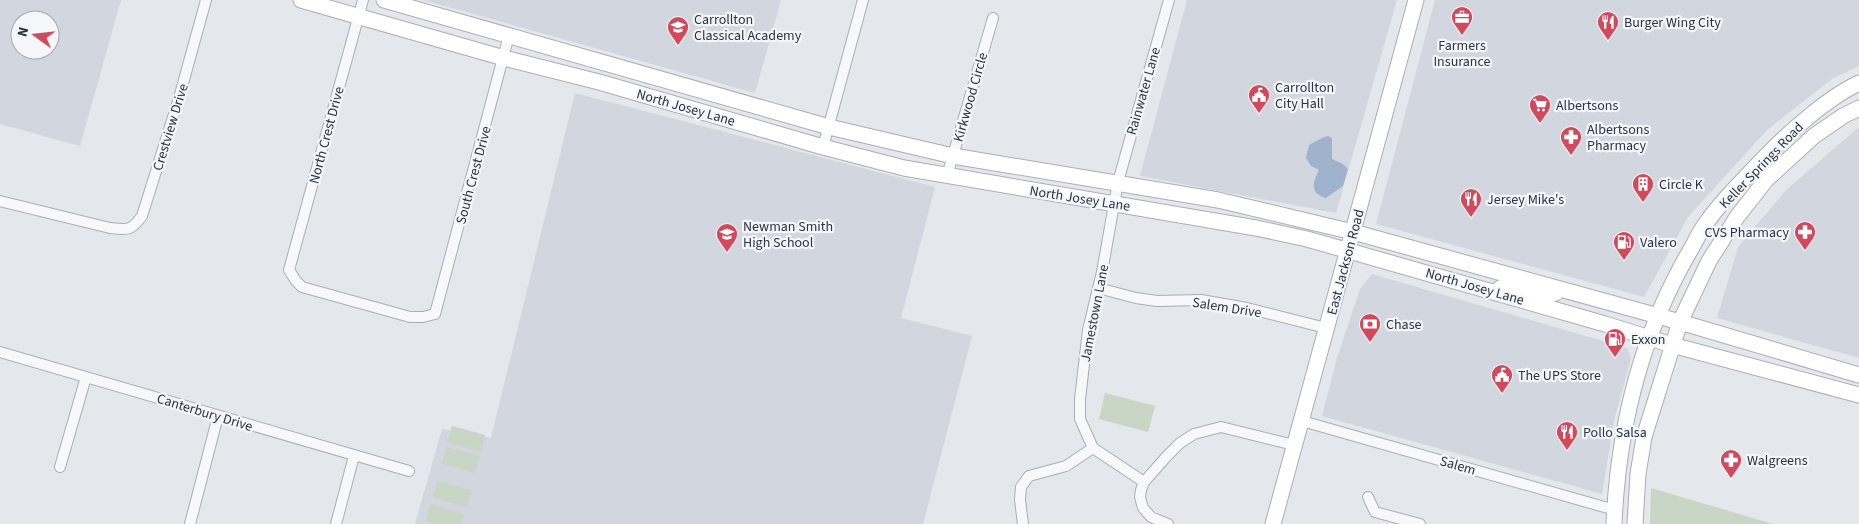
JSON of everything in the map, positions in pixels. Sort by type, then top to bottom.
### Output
[{"type":"main road","name":"North Josey Lane","points":[[301,0],[504,58],[599,82],[823,147],[904,168],[1282,233],[1442,276],[1672,345],[1859,395]]},
{"type":"main road","name":"North Josey Lane","points":[[384,0],[829,127],[953,156],[1218,200],[1353,232],[1680,322],[1859,375]]},
{"type":"main road","name":"East Jackson Road","points":[[1273,524],[1416,0]]},
{"type":"main road","name":"Keller Springs Road","points":[[1614,517],[1625,422],[1636,377],[1657,316],[1680,268],[1704,226],[1737,185],[1773,148],[1801,123],[1859,83]]},
{"type":"main road","name":"Keller Springs Road","points":[[1635,518],[1638,474],[1644,437],[1680,322],[1709,261],[1737,217],[1766,180],[1814,136],[1842,116],[1859,108]]},
{"type":"main road","points":[[1442,276],[1450,272],[1483,280],[1493,278],[1500,272]]},
{"type":"main road","points":[[1496,293],[1500,288],[1509,285],[1550,295],[1564,290]]},
{"type":"main road","points":[[1614,517],[1635,518]]},
{"type":"street","name":"Crestview Drive","points":[[0,201],[110,228],[123,230],[134,227],[142,216],[179,98],[206,0]]},
{"type":"street","name":"North Crest Drive","points":[[363,0],[289,270],[302,287],[410,317],[423,317],[435,314]]},
{"type":"street","points":[[823,147],[863,0]]},
{"type":"street","name":"Rainwater Lane","points":[[1118,182],[1169,0]]},
{"type":"street","name":"Kirkwood Circle","points":[[947,176],[993,18]]},
{"type":"street","name":"South Crest Drive","points":[[435,314],[510,35]]},
{"type":"street","name":"Jamestown Lane","points":[[1093,448],[1080,419],[1084,351],[1113,217],[1118,182]]},
{"type":"street","name":"Salem Drive","points":[[1098,288],[1136,298],[1157,301],[1201,300],[1247,308],[1326,328]]},
{"type":"street","name":"Canterbury Drive","points":[[0,352],[410,471]]},
{"type":"street","points":[[60,467],[86,377]]},
{"type":"street","points":[[190,524],[218,416]]},
{"type":"street","name":"Salem","points":[[1302,421],[1614,517]]},
{"type":"street","points":[[1168,524],[1151,518],[1143,508],[1140,497],[1144,482],[1180,443],[1194,434],[1221,428],[1294,445]]},
{"type":"street","points":[[1023,524],[1020,500],[1021,488],[1029,476],[1066,466],[1093,448],[1144,482]]},
{"type":"street","points":[[336,524],[354,456]]},
{"type":"street","points":[[1368,498],[1375,512],[1420,524]]},
{"type":"shaded area","points":[[0,0],[121,0],[80,146],[0,124]]},
{"type":"shaded area","name":"Carrollton Classical Academy","points":[[423,0],[781,0],[755,93]]},
{"type":"shaded area","points":[[1187,0],[1397,0],[1336,213],[1140,176]]},
{"type":"shaded area","points":[[1435,0],[1859,0],[1859,66],[1832,79],[1767,130],[1688,217],[1644,297],[1376,224]]},
{"type":"shaded area","name":"Newman Smith High School","points":[[575,93],[935,187],[901,318],[972,336],[923,524],[415,524],[442,429],[491,438]]},
{"type":"shaded area","points":[[1859,127],[1859,358],[1717,318],[1738,247],[1786,190]]},
{"type":"shaded area","points":[[1372,274],[1627,348],[1631,358],[1614,421],[1602,494],[1322,416],[1337,358],[1360,289]]},
{"type":"green space","points":[[1105,393],[1155,406],[1148,432],[1099,419]]},
{"type":"green space","points":[[452,426],[485,435],[481,452],[447,442]]},
{"type":"green space","points":[[446,447],[480,456],[475,473],[442,464]]},
{"type":"green space","points":[[437,481],[471,490],[467,507],[433,498]]},
{"type":"green space","points":[[1651,488],[1773,524],[1650,524]]},
{"type":"green space","points":[[430,504],[464,514],[461,524],[437,524],[426,521]]},
{"type":"water","points":[[1328,136],[1332,138],[1332,159],[1343,164],[1348,169],[1343,186],[1326,198],[1317,193],[1314,187],[1319,170],[1311,166],[1306,158],[1309,145]]},
{"type":"place","name":"Farmers Insurance","points":[[1462,36]]},
{"type":"place","name":"Burger Wing City","points":[[1608,41]]},
{"type":"place","name":"Carrollton Classical Academy","points":[[678,46]]},
{"type":"place","name":"Carrollton City Hall","points":[[1259,114]]},
{"type":"place","name":"Albertsons","points":[[1540,124]]},
{"type":"place","name":"Albertsons Pharmacy","points":[[1571,156]]},
{"type":"place","name":"Circle K","points":[[1643,203]]},
{"type":"place","name":"Jersey Mike's","points":[[1471,218]]},
{"type":"place","name":"CVS Pharmacy","points":[[1805,251]]},
{"type":"place","name":"Newman Smith High School","points":[[727,253]]},
{"type":"place","name":"Valero","points":[[1624,261]]},
{"type":"place","name":"Chase","points":[[1370,343]]},
{"type":"place","name":"Exxon","points":[[1615,358]]},
{"type":"place","name":"The UPS Store","points":[[1502,394]]},
{"type":"place","name":"Pollo Salsa","points":[[1567,451]]},
{"type":"place","name":"Walgreens","points":[[1731,479]]}]
